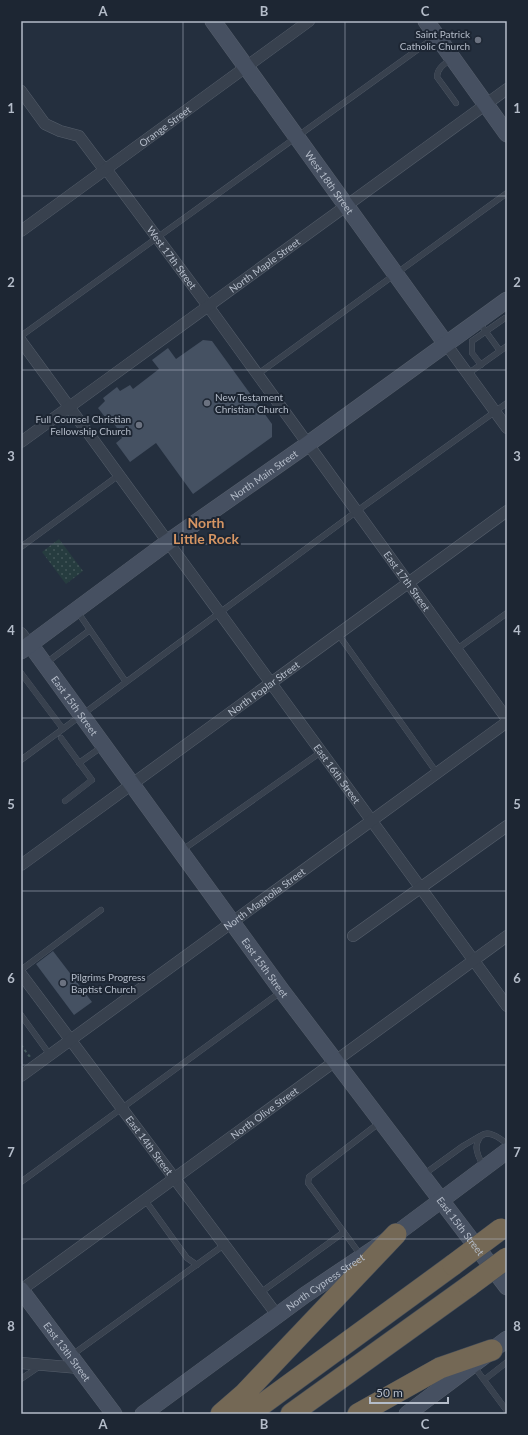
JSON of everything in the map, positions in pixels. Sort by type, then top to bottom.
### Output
[{"type":"highway","points":[[249,1414],[504,1227]]},
{"type":"highway","points":[[221,1414],[244,1394],[396,1234]]},
{"type":"highway","points":[[291,1414],[507,1258]]},
{"type":"highway","points":[[358,1414],[440,1368],[502,1350]]},
{"type":"main road","name":"West 18th Street","points":[[213,21],[446,344]]},
{"type":"main road","points":[[426,21],[507,134]]},
{"type":"main road","name":"North Main Street","points":[[24,642],[75,610],[446,344],[482,326],[504,312]]},
{"type":"main road","name":"East 15th Street","points":[[24,642],[44,664],[282,991],[507,1287]]},
{"type":"main road","name":"North Cypress Street","points":[[143,1414],[277,1316],[396,1234],[507,1151]]},
{"type":"main road","name":"East 13th Street","points":[[21,1290],[114,1414]]},
{"type":"main road","points":[[407,1414],[472,1365],[502,1350]]},
{"type":"street","name":"Orange Street","points":[[21,231],[309,21]]},
{"type":"street","name":"North Maple Street","points":[[21,442],[507,89]]},
{"type":"street","name":"West 17th Street","points":[[21,91],[45,124],[60,131],[79,136],[158,237],[308,444]]},
{"type":"street","name":"East 16th Street","points":[[21,342],[507,1006]]},
{"type":"street","points":[[446,344],[469,373],[507,428]]},
{"type":"street","name":"East 17th Street","points":[[308,444],[507,719]]},
{"type":"street","name":"North Poplar Street","points":[[21,866],[507,511]]},
{"type":"street","name":"North Magnolia Street","points":[[21,1076],[507,722]]},
{"type":"street","points":[[353,936],[507,826]]},
{"type":"street","name":"North Olive Street","points":[[21,1290],[507,936]]},
{"type":"street","name":"East 14th Street","points":[[21,974],[277,1316]]},
{"type":"street","points":[[21,1363],[40,1365],[74,1362]]},
{"type":"lane","points":[[21,336],[436,35]]},
{"type":"lane","points":[[453,58],[441,67],[437,72],[437,76],[456,104]]},
{"type":"lane","points":[[258,374],[507,193]]},
{"type":"lane","points":[[481,364],[472,353],[472,341],[482,326],[500,351]]},
{"type":"lane","points":[[469,373],[507,346]]},
{"type":"lane","points":[[22,759],[357,511],[507,403]]},
{"type":"lane","points":[[21,546],[119,475]]},
{"type":"lane","points":[[75,610],[126,682]]},
{"type":"lane","points":[[457,650],[507,613]]},
{"type":"lane","points":[[44,664],[90,630]]},
{"type":"lane","points":[[338,634],[438,773]]},
{"type":"lane","points":[[21,673],[63,729]]},
{"type":"lane","points":[[61,738],[92,780],[65,801]]},
{"type":"lane","points":[[79,763],[103,746]]},
{"type":"lane","points":[[180,852],[321,752]]},
{"type":"lane","points":[[21,970],[102,910]]},
{"type":"lane","points":[[21,1182],[282,991]]},
{"type":"lane","points":[[21,1015],[50,1055]]},
{"type":"lane","points":[[362,1257],[308,1183],[310,1177],[382,1121]]},
{"type":"lane","points":[[422,1175],[463,1146],[485,1134],[495,1135],[507,1144]]},
{"type":"lane","points":[[480,1136],[476,1149],[484,1168]]},
{"type":"lane","points":[[145,1200],[187,1258],[197,1265]]},
{"type":"lane","points":[[260,1293],[344,1232]]},
{"type":"lane","points":[[74,1362],[224,1245]]},
{"type":"lane","points":[[484,1380],[502,1350]]},
{"type":"lane","points":[[21,1379],[40,1365]]},
{"type":"lane","points":[[472,1365],[507,1411]]},
{"type":"green space","points":[[59,539],[83,571],[66,584],[42,552]]},
{"type":"building","name":"New Testament Christian Church","points":[[203,340],[212,341],[272,424],[272,437],[193,494],[156,443],[130,462],[116,443],[122,438],[120,435],[121,434],[108,415],[105,417],[98,408],[105,401],[103,398],[117,387],[120,391],[130,385],[133,389],[159,369],[152,360],[168,348],[176,359]]},
{"type":"building","name":"Pilgrims Progress Baptist Church","points":[[53,951],[92,1002],[74,1015],[36,964]]},
{"type":"place","name":"Saint Patrick Catholic Church","points":[[478,40]]},
{"type":"place","name":"New Testament Christian Church","points":[[207,403]]},
{"type":"place","name":"Full Counsel Christian Fellowship Church","points":[[139,425]]},
{"type":"place","name":"Pilgrims Progress Baptist Church","points":[[63,983]]},
{"type":"district","name":"North Little Rock","points":[[206,530]]}]
